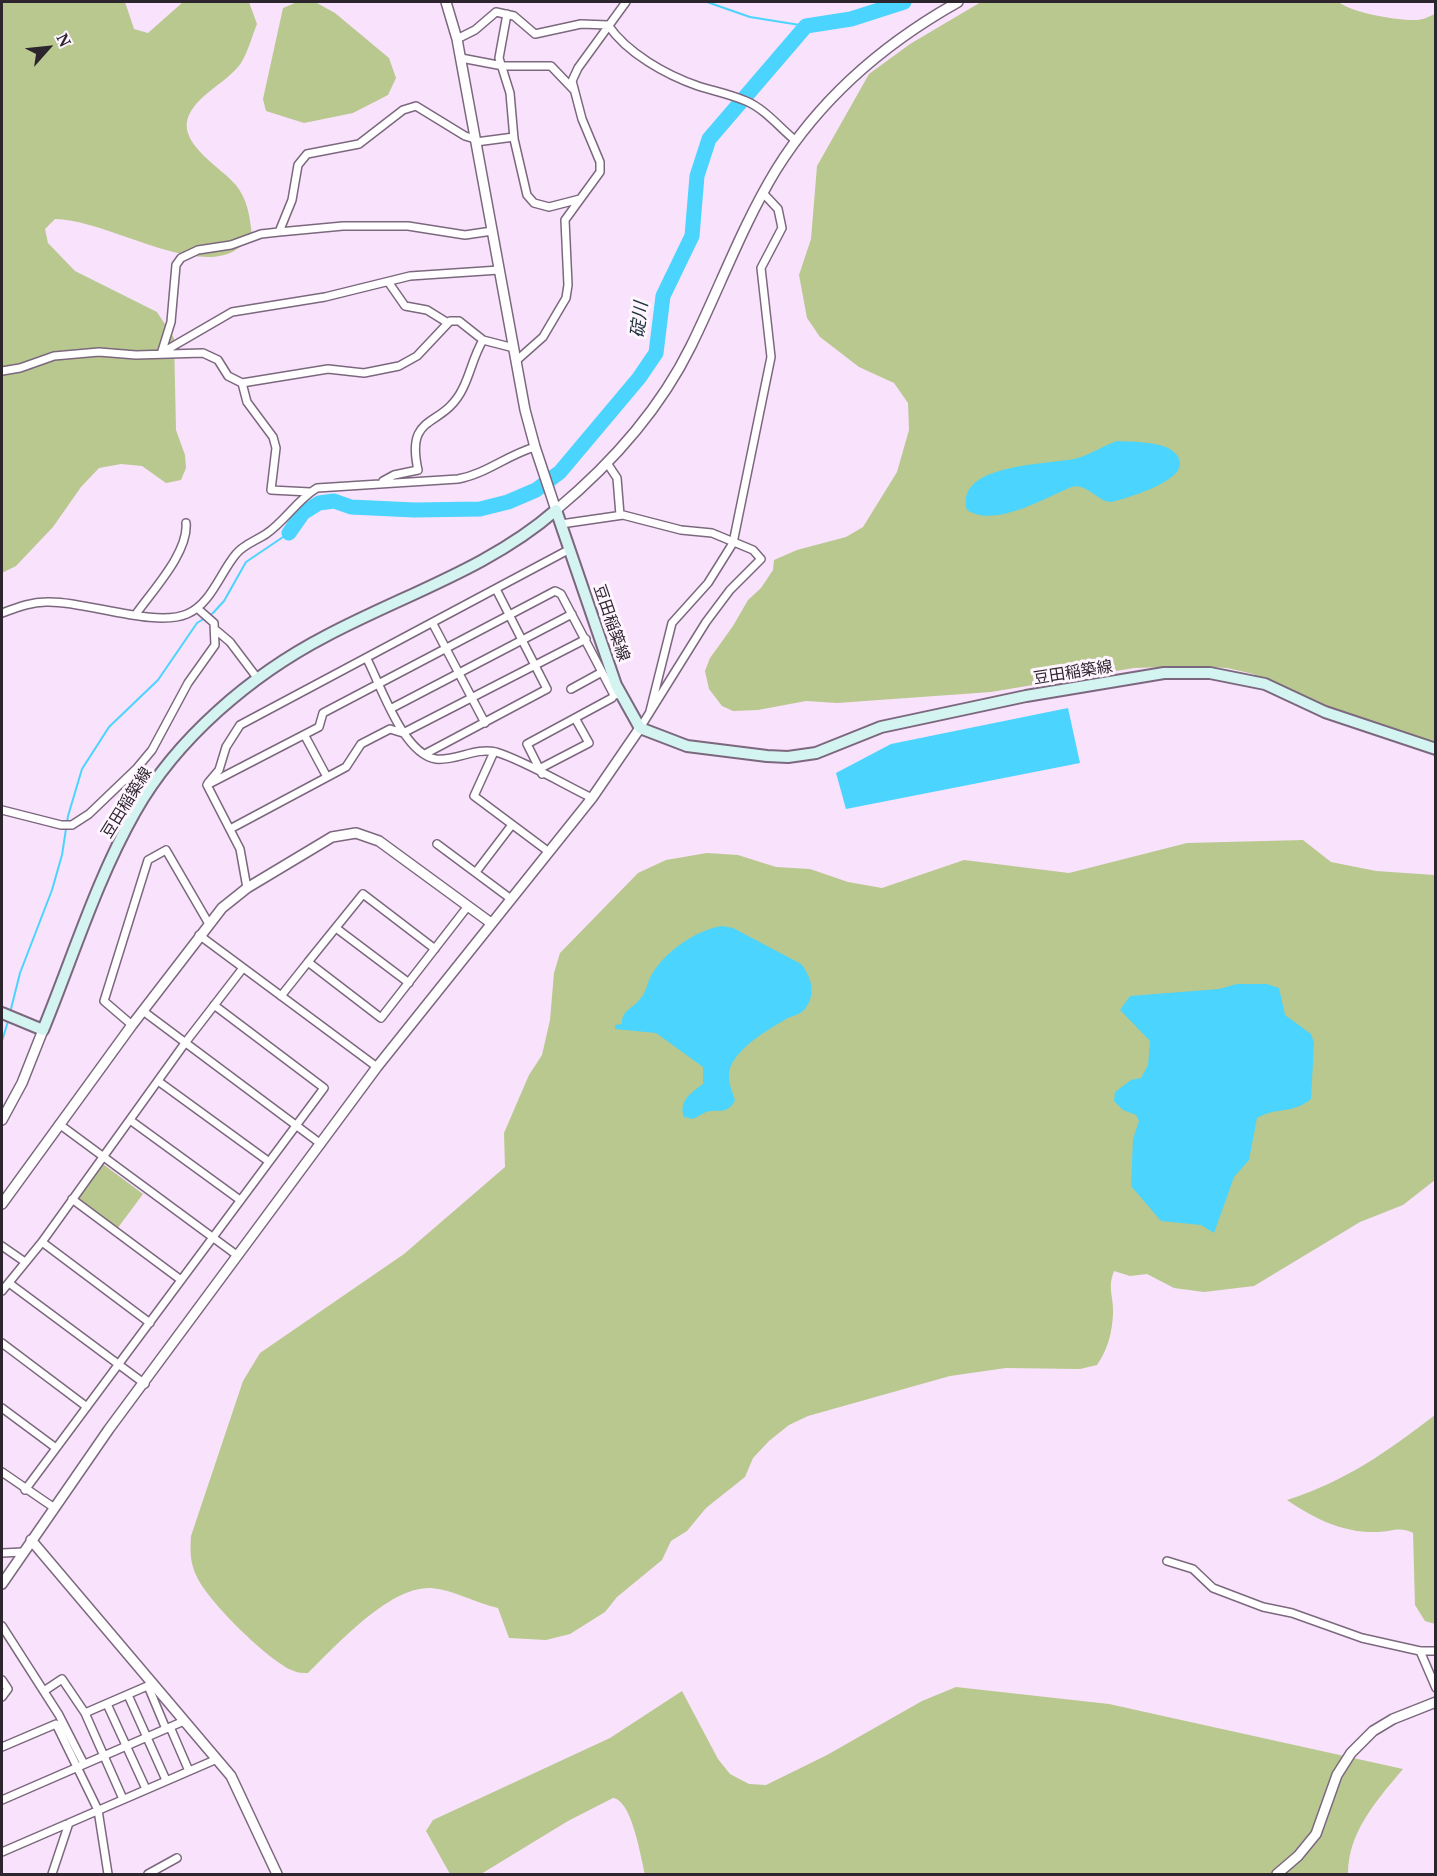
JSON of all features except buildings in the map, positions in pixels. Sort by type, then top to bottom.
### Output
[{"type":"main road","name":"豆田稲築線","points":[[43,1030],[93,900],[135,811],[162,774],[196,734],[258,679],[325,636],[479,562],[525,534],[556,510],[617,694],[640,728],[687,746],[788,757],[816,753],[881,727],[1026,696],[1164,673],[1210,673],[1265,684],[1325,712],[1436,749]]},
{"type":"main road","points":[[2,1014],[43,1030]]},
{"type":"street","points":[[446,2],[457,39],[534,447],[556,510],[607,463],[672,380],[690,347],[746,223],[796,141],[839,90],[870,62],[916,28],[958,2]]},
{"type":"street","points":[[516,361],[543,337],[566,298],[568,285],[565,220],[600,172],[600,162],[582,119],[572,81],[578,68],[626,2]]},
{"type":"street","points":[[457,39],[475,30],[496,12],[521,20],[535,34],[581,24],[608,25]]},
{"type":"street","points":[[507,14],[500,52],[501,66],[510,93],[514,137],[529,199],[549,207],[581,198]]},
{"type":"street","points":[[608,25],[617,39],[630,49],[699,86],[746,101],[796,141]]},
{"type":"street","points":[[460,58],[501,66],[551,66],[573,89]]},
{"type":"street","points":[[279,232],[292,200],[298,165],[307,154],[359,144],[403,110],[416,106],[476,141],[514,137]]},
{"type":"street","points":[[650,711],[672,623],[708,583],[733,543],[771,357],[761,268],[782,228],[778,209],[763,193]]},
{"type":"street","points":[[161,354],[171,322],[175,298],[174,273],[181,258],[198,250],[231,245],[261,234],[343,226],[408,226],[465,235],[492,231]]},
{"type":"street","points":[[161,354],[232,312],[325,297],[432,273],[499,270]]},
{"type":"street","points":[[389,283],[405,306],[427,310],[448,323]]},
{"type":"street","points":[[2,371],[20,368],[54,356],[99,352],[136,355],[211,355],[218,360],[228,375],[242,383],[328,369],[364,373],[399,366],[417,356],[448,323],[459,321],[483,340],[514,348]]},
{"type":"street","points":[[380,483],[394,475],[418,471],[413,449],[418,432],[448,409],[463,387],[483,340]]},
{"type":"street","points":[[242,383],[247,402],[273,438],[276,448],[271,490],[310,492]]},
{"type":"street","points":[[2,613],[28,603],[49,602],[136,614],[176,616],[189,613],[197,608],[217,584],[237,551],[283,521],[310,492],[317,488],[344,484],[462,478],[479,474],[534,447]]},
{"type":"street","points":[[607,463],[617,478],[620,515]]},
{"type":"street","points":[[2,1584],[53,1507],[377,1067],[592,798],[718,606],[747,571],[761,559],[753,550],[712,533],[681,530],[620,515],[561,524]]},
{"type":"street","points":[[136,614],[180,552],[187,531],[186,523]]},
{"type":"street","points":[[207,785],[219,770],[226,747],[240,725],[570,549]]},
{"type":"street","points":[[425,754],[547,689],[496,589]]},
{"type":"street","points":[[207,785],[305,736],[319,727],[324,713],[558,591],[602,672],[617,694],[527,744],[541,771]]},
{"type":"street","points":[[197,608],[210,617],[217,631],[230,642],[258,679]]},
{"type":"street","points":[[392,708],[572,614]]},
{"type":"street","points":[[433,624],[485,723]]},
{"type":"street","points":[[2,810],[61,825],[80,821],[137,768],[152,750],[188,683],[215,645],[217,631]]},
{"type":"street","points":[[230,829],[346,767],[366,740],[390,729],[403,733],[586,639]]},
{"type":"street","points":[[367,659],[403,733],[425,754],[435,759],[477,751],[494,752],[541,771],[592,798]]},
{"type":"street","points":[[571,689],[602,672]]},
{"type":"street","points":[[541,771],[589,743],[575,718]]},
{"type":"street","points":[[305,736],[327,777]]},
{"type":"street","points":[[494,752],[474,796],[511,826],[549,852]]},
{"type":"street","points":[[207,785],[240,849],[247,888]]},
{"type":"street","points":[[476,872],[511,826]]},
{"type":"street","points":[[2,1204],[142,1011],[222,908],[247,888],[332,837],[356,833],[394,849],[491,923]]},
{"type":"street","points":[[438,844],[511,899]]},
{"type":"street","points":[[132,1025],[104,1001],[148,860],[166,850],[209,924]]},
{"type":"street","points":[[281,996],[363,894],[435,949]]},
{"type":"street","points":[[308,962],[381,1018],[468,906]]},
{"type":"street","points":[[336,928],[409,983]]},
{"type":"street","points":[[200,935],[377,1067]]},
{"type":"street","points":[[2,1291],[42,1242],[185,1043],[243,968]]},
{"type":"street","points":[[26,1490],[324,1088],[214,1005]]},
{"type":"street","points":[[142,1011],[321,1144]]},
{"type":"street","points":[[2,1120],[22,1083],[43,1030]]},
{"type":"street","points":[[158,1081],[268,1161]]},
{"type":"street","points":[[130,1120],[240,1200]]},
{"type":"street","points":[[59,1124],[238,1256]]},
{"type":"street","points":[[72,1199],[181,1280]]},
{"type":"street","points":[[42,1242],[150,1323]]},
{"type":"street","points":[[2,1246],[25,1263]]},
{"type":"street","points":[[9,1283],[145,1384]]},
{"type":"street","points":[[2,1342],[87,1407]]},
{"type":"street","points":[[2,1408],[56,1448]]},
{"type":"street","points":[[2,1472],[53,1507]]},
{"type":"street","points":[[30,1540],[150,1685],[217,1759],[239,1790],[277,1875]]},
{"type":"street","points":[[2,1553],[23,1552]]},
{"type":"street","points":[[1167,1562],[1193,1569],[1213,1588],[1263,1607],[1292,1613],[1362,1638],[1420,1651],[1436,1651]]},
{"type":"street","points":[[2,1626],[59,1715],[98,1810],[108,1875]]},
{"type":"street","points":[[1420,1651],[1436,1688]]},
{"type":"street","points":[[44,1691],[62,1679],[85,1713],[123,1799]]},
{"type":"street","points":[[2,1680],[8,1689],[2,1697]]},
{"type":"street","points":[[85,1713],[150,1685]]},
{"type":"street","points":[[150,1685],[189,1771]]},
{"type":"street","points":[[128,1695],[166,1780]]},
{"type":"street","points":[[1277,1875],[1298,1856],[1316,1834],[1337,1775],[1351,1753],[1373,1731],[1386,1723],[1436,1702]]},
{"type":"street","points":[[106,1704],[146,1789]]},
{"type":"street","points":[[2,1800],[184,1721]]},
{"type":"street","points":[[2,1747],[56,1724],[80,1765]]},
{"type":"street","points":[[2,1852],[217,1759]]},
{"type":"street","points":[[52,1875],[69,1823]]},
{"type":"street","points":[[148,1875],[177,1858]]},
{"type":"green space","points":[[2,2],[125,2],[134,29],[148,33],[183,2],[249,2],[257,24],[241,63],[199,100],[189,115],[187,125],[194,145],[235,184],[243,196],[248,209],[252,236],[248,240],[234,251],[216,257],[195,256],[147,244],[75,221],[55,219],[45,229],[48,243],[75,271],[157,312],[174,338],[176,430],[185,455],[186,468],[181,480],[166,483],[142,466],[121,464],[99,468],[81,487],[53,527],[16,566],[2,573]]},
{"type":"green space","points":[[315,2],[335,13],[389,58],[396,78],[388,95],[353,113],[304,123],[266,111],[263,99],[283,8],[295,3]]},
{"type":"green space","points":[[981,2],[1339,2],[1364,13],[1399,19],[1419,20],[1435,14],[1435,746],[1323,708],[1253,674],[1227,668],[1196,666],[1134,668],[991,692],[837,703],[806,701],[758,710],[733,711],[722,706],[709,689],[705,671],[710,658],[748,600],[761,588],[773,570],[774,560],[797,550],[846,537],[863,527],[897,472],[909,430],[908,403],[894,383],[859,367],[820,337],[807,318],[799,275],[811,239],[817,166],[869,74],[910,44]]},
{"type":"green space","points":[[1303,840],[1331,862],[1376,871],[1435,875],[1435,1180],[1403,1205],[1360,1222],[1254,1286],[1204,1292],[1174,1288],[1147,1274],[1130,1276],[1114,1271],[1111,1283],[1112,1328],[1107,1347],[1097,1365],[1080,1369],[1006,1368],[950,1376],[808,1416],[789,1425],[753,1458],[745,1477],[706,1508],[687,1531],[671,1541],[662,1560],[617,1597],[605,1612],[570,1634],[546,1640],[509,1638],[498,1608],[440,1589],[415,1590],[381,1607],[348,1634],[308,1673],[301,1673],[283,1666],[255,1644],[226,1615],[203,1587],[192,1562],[191,1536],[243,1381],[260,1353],[404,1254],[505,1167],[504,1133],[529,1075],[542,1055],[550,1020],[554,973],[560,953],[638,873],[666,860],[707,853],[738,855],[776,867],[810,869],[848,882],[882,888],[964,860],[1069,873],[1187,843]]},
{"type":"green space","points":[[103,1164],[143,1194],[117,1229],[77,1200]]},
{"type":"green space","points":[[1435,1415],[1435,1624],[1425,1621],[1415,1605],[1413,1533],[1399,1530],[1365,1532],[1341,1527],[1319,1519],[1287,1500],[1329,1484],[1365,1464]]},
{"type":"green space","points":[[956,1687],[1109,1704],[1403,1769],[1374,1805],[1359,1830],[1349,1859],[1348,1874],[645,1874],[630,1819],[620,1801],[613,1798],[568,1821],[481,1874],[450,1874],[426,1831],[433,1820],[610,1738],[682,1691],[718,1759],[730,1774],[749,1784],[766,1785],[827,1755],[922,1701]]},
{"type":"water","points":[[1117,441],[1147,443],[1170,449],[1180,462],[1178,471],[1158,485],[1112,502],[1075,486],[1032,505],[1004,514],[978,515],[967,510],[967,494],[975,483],[990,474],[1028,465],[1078,458]]},
{"type":"water","points":[[1068,708],[1080,763],[846,809],[836,773],[891,744]]},
{"type":"water","points":[[722,926],[733,928],[801,964],[810,981],[810,1000],[803,1011],[761,1035],[737,1056],[729,1073],[735,1100],[732,1105],[726,1110],[706,1112],[693,1119],[684,1117],[683,1106],[687,1098],[703,1084],[703,1067],[656,1033],[615,1029],[615,1025],[622,1024],[623,1016],[642,996],[652,974],[665,957],[692,937]]},
{"type":"water","points":[[1237,984],[1267,984],[1279,988],[1285,1015],[1311,1034],[1314,1043],[1311,1099],[1297,1107],[1271,1112],[1257,1118],[1249,1160],[1234,1177],[1214,1233],[1201,1225],[1161,1221],[1131,1186],[1133,1139],[1139,1121],[1136,1115],[1123,1110],[1114,1101],[1115,1092],[1131,1080],[1141,1078],[1148,1065],[1150,1041],[1120,1010],[1130,996],[1219,989]]},
{"type":"waterway","points":[[707,2],[750,17],[806,26]]},
{"type":"waterway","name":"碇川","points":[[289,533],[303,513],[319,503],[334,501],[351,507],[414,510],[480,509],[508,502],[536,490],[560,472],[639,378],[656,353],[663,296],[692,236],[697,176],[709,139],[806,26],[851,19],[904,2]]},
{"type":"waterway","points":[[10,1013],[20,973],[52,890],[62,855],[68,816],[82,769],[109,727],[158,680],[197,623],[213,613],[224,601],[246,562],[289,533]]},
{"type":"waterway","points":[[2,1041],[9,1018]]}]
